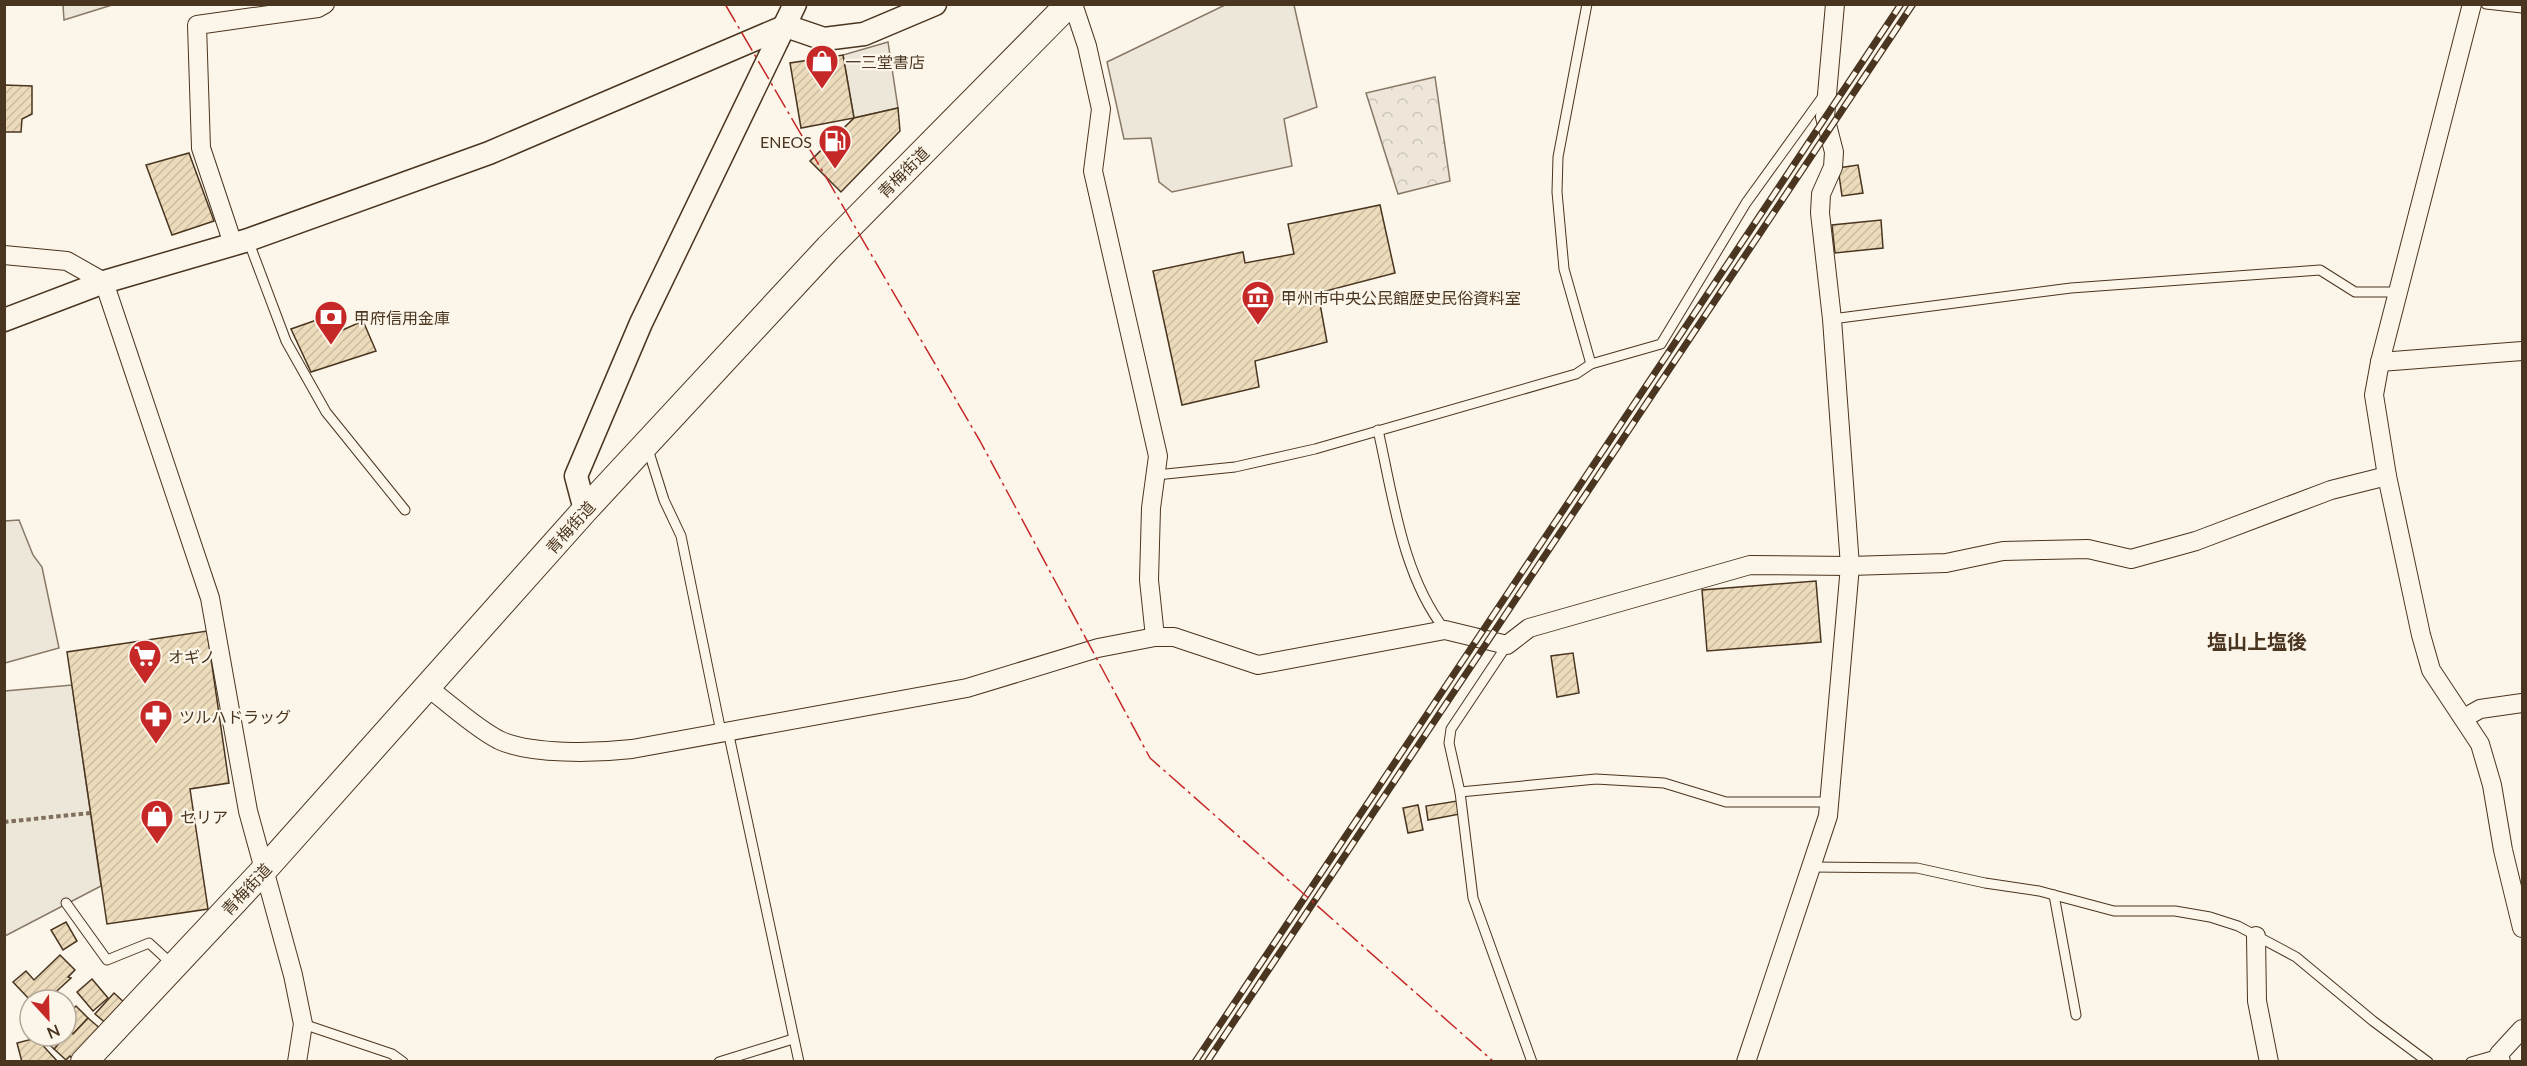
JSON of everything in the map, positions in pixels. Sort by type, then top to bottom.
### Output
[{"type":"main road","name":"青梅街道","points":[[84,1062],[263,871],[585,510],[828,248],[1071,4]]},
{"type":"street","points":[[240,242],[201,148],[197,25],[318,8],[325,4]]},
{"type":"street","points":[[585,510],[576,476],[641,322],[795,4]]},
{"type":"street","points":[[4,320],[104,282],[240,242],[489,153],[786,26],[824,39],[864,34],[935,4]]},
{"type":"street","points":[[1071,4],[1087,46],[1101,109],[1093,171],[1158,456],[1151,508],[1149,580],[1155,637]]},
{"type":"street","points":[[1746,1062],[1828,816],[1850,566],[1833,319],[1820,213],[1821,194],[1833,166],[1834,152],[1825,117],[1835,4]]},
{"type":"street","points":[[2472,4],[2380,362],[2374,395],[2387,476],[2421,635],[2431,670],[2480,744],[2492,785],[2503,850],[2523,928]]},
{"type":"street","points":[[4,255],[67,261],[104,282],[210,598],[248,811],[293,975],[303,1024],[297,1062]]},
{"type":"street","points":[[2380,362],[2523,351]]},
{"type":"street","points":[[427,687],[496,738],[521,748],[606,752],[967,688],[1098,648],[1155,637],[1174,637],[1258,665],[1445,630],[1507,645],[1529,628],[1750,565],[1850,566],[1946,563],[2003,551],[2088,549],[2131,558],[2196,541],[2331,490],[2387,476]]},
{"type":"street","points":[[2464,718],[2480,709],[2523,703]]},
{"type":"street","points":[[2256,936],[2257,1001],[2268,1062]]},
{"type":"street","points":[[2500,1058],[2523,1029]]},
{"type":"lane","points":[[1587,4],[1558,157],[1557,192],[1564,269],[1591,364]]},
{"type":"lane","points":[[2486,4],[2523,8]]},
{"type":"lane","points":[[1156,475],[1234,467],[1314,449],[1576,374],[1591,364],[1661,344],[1746,203],[1827,90]]},
{"type":"lane","points":[[240,242],[286,341],[326,412],[405,510]]},
{"type":"lane","points":[[1833,319],[2071,288],[2320,270],[2355,292],[2399,292]]},
{"type":"lane","points":[[1378,430],[1405,546],[1430,611],[1445,630]]},
{"type":"lane","points":[[646,444],[664,500],[681,536],[799,1062]]},
{"type":"lane","points":[[1507,645],[1450,729],[1449,744],[1460,792],[1473,898],[1532,1062]]},
{"type":"lane","points":[[1460,792],[1596,779],[1665,783],[1726,802],[1829,802]]},
{"type":"lane","points":[[1810,867],[1917,868],[2054,895],[2114,911],[2175,911],[2210,917],[2256,936],[2296,957],[2373,1021],[2428,1062]]},
{"type":"lane","points":[[2054,895],[2076,1015]]},
{"type":"lane","points":[[66,903],[107,960],[149,943],[174,966]]},
{"type":"lane","points":[[303,1024],[392,1054],[403,1062]]},
{"type":"lane","points":[[719,1062],[793,1039]]},
{"type":"lane","points":[[2471,1062],[2500,1058]]},
{"type":"path","points":[[4,822],[90,813]]},
{"type":"green space","points":[[1435,77],[1450,181],[1398,194],[1366,93]]},
{"type":"shaded area","points":[[63,4],[112,5],[64,20]]},
{"type":"shaded area","points":[[1225,5],[1294,5],[1317,107],[1284,119],[1292,166],[1172,192],[1159,182],[1151,138],[1124,139],[1107,62]]},
{"type":"shaded area","name":"一三堂書店","points":[[888,42],[898,108],[854,118],[843,55]]},
{"type":"shaded area","points":[[19,520],[33,555],[42,567],[59,648],[5,663],[5,521]]},
{"type":"shaded area","points":[[72,685],[101,886],[5,936],[5,691]]},
{"type":"building","name":"一三堂書店","points":[[843,55],[854,118],[801,128],[790,63]]},
{"type":"building","points":[[4,85],[32,86],[32,114],[22,119],[21,132],[4,132]]},
{"type":"building","points":[[898,108],[900,131],[841,192],[810,161],[854,118]]},
{"type":"building","points":[[189,153],[214,221],[172,235],[146,165]]},
{"type":"building","points":[[1858,165],[1863,193],[1842,196],[1838,168]]},
{"type":"building","points":[[1380,205],[1395,273],[1318,293],[1327,342],[1255,361],[1259,387],[1182,405],[1153,271],[1243,252],[1245,263],[1294,254],[1288,224]]},
{"type":"building","points":[[1881,220],[1883,248],[1835,253],[1832,225]]},
{"type":"building","points":[[331,315],[338,332],[363,321],[376,351],[311,372],[291,329]]},
{"type":"building","points":[[1816,581],[1821,642],[1707,651],[1702,590]]},
{"type":"building","points":[[207,631],[229,783],[190,789],[208,909],[107,924],[67,652]]},
{"type":"building","points":[[1573,653],[1579,693],[1557,697],[1551,656]]},
{"type":"building","points":[[1457,801],[1460,814],[1428,820],[1426,806]]},
{"type":"building","points":[[1418,805],[1423,830],[1408,833],[1403,808]]},
{"type":"building","points":[[66,922],[77,941],[63,950],[51,930]]},
{"type":"building","points":[[60,955],[75,970],[68,977],[71,978],[60,988],[19,988],[13,982],[26,971],[34,980]]},
{"type":"building","points":[[92,979],[108,998],[93,1011],[78,991]]},
{"type":"building","points":[[114,993],[126,1004],[108,1025],[95,1014]]},
{"type":"building","points":[[78,1008],[88,1018],[78,1029]]},
{"type":"building","points":[[88,1018],[103,1031],[75,1061],[70,1056],[66,1060],[54,1049],[78,1048],[78,1029]]},
{"type":"building","points":[[18,1048],[45,1048],[58,1062],[22,1062]]},
{"type":"railway","points":[[1195,1062],[1901,4]]},
{"type":"railway","points":[[1207,1062],[1913,4]]},
{"type":"power","points":[[725,4],[980,441],[1150,758],[1494,1062]]},
{"type":"place","name":"一三堂書店","points":[[822,90]]},
{"type":"place","name":"ENEOS","points":[[835,170]]},
{"type":"place","name":"甲州市中央公民館歴史民俗資料室","points":[[1258,326]]},
{"type":"place","name":"甲府信用金庫","points":[[331,346]]},
{"type":"place","name":"オギノ","points":[[145,685]]},
{"type":"place","name":"ツルハドラッグ","points":[[156,745]]},
{"type":"place","name":"セリア","points":[[157,845]]},
{"type":"district","name":"塩山上塩後","points":[[2257,641]]}]
